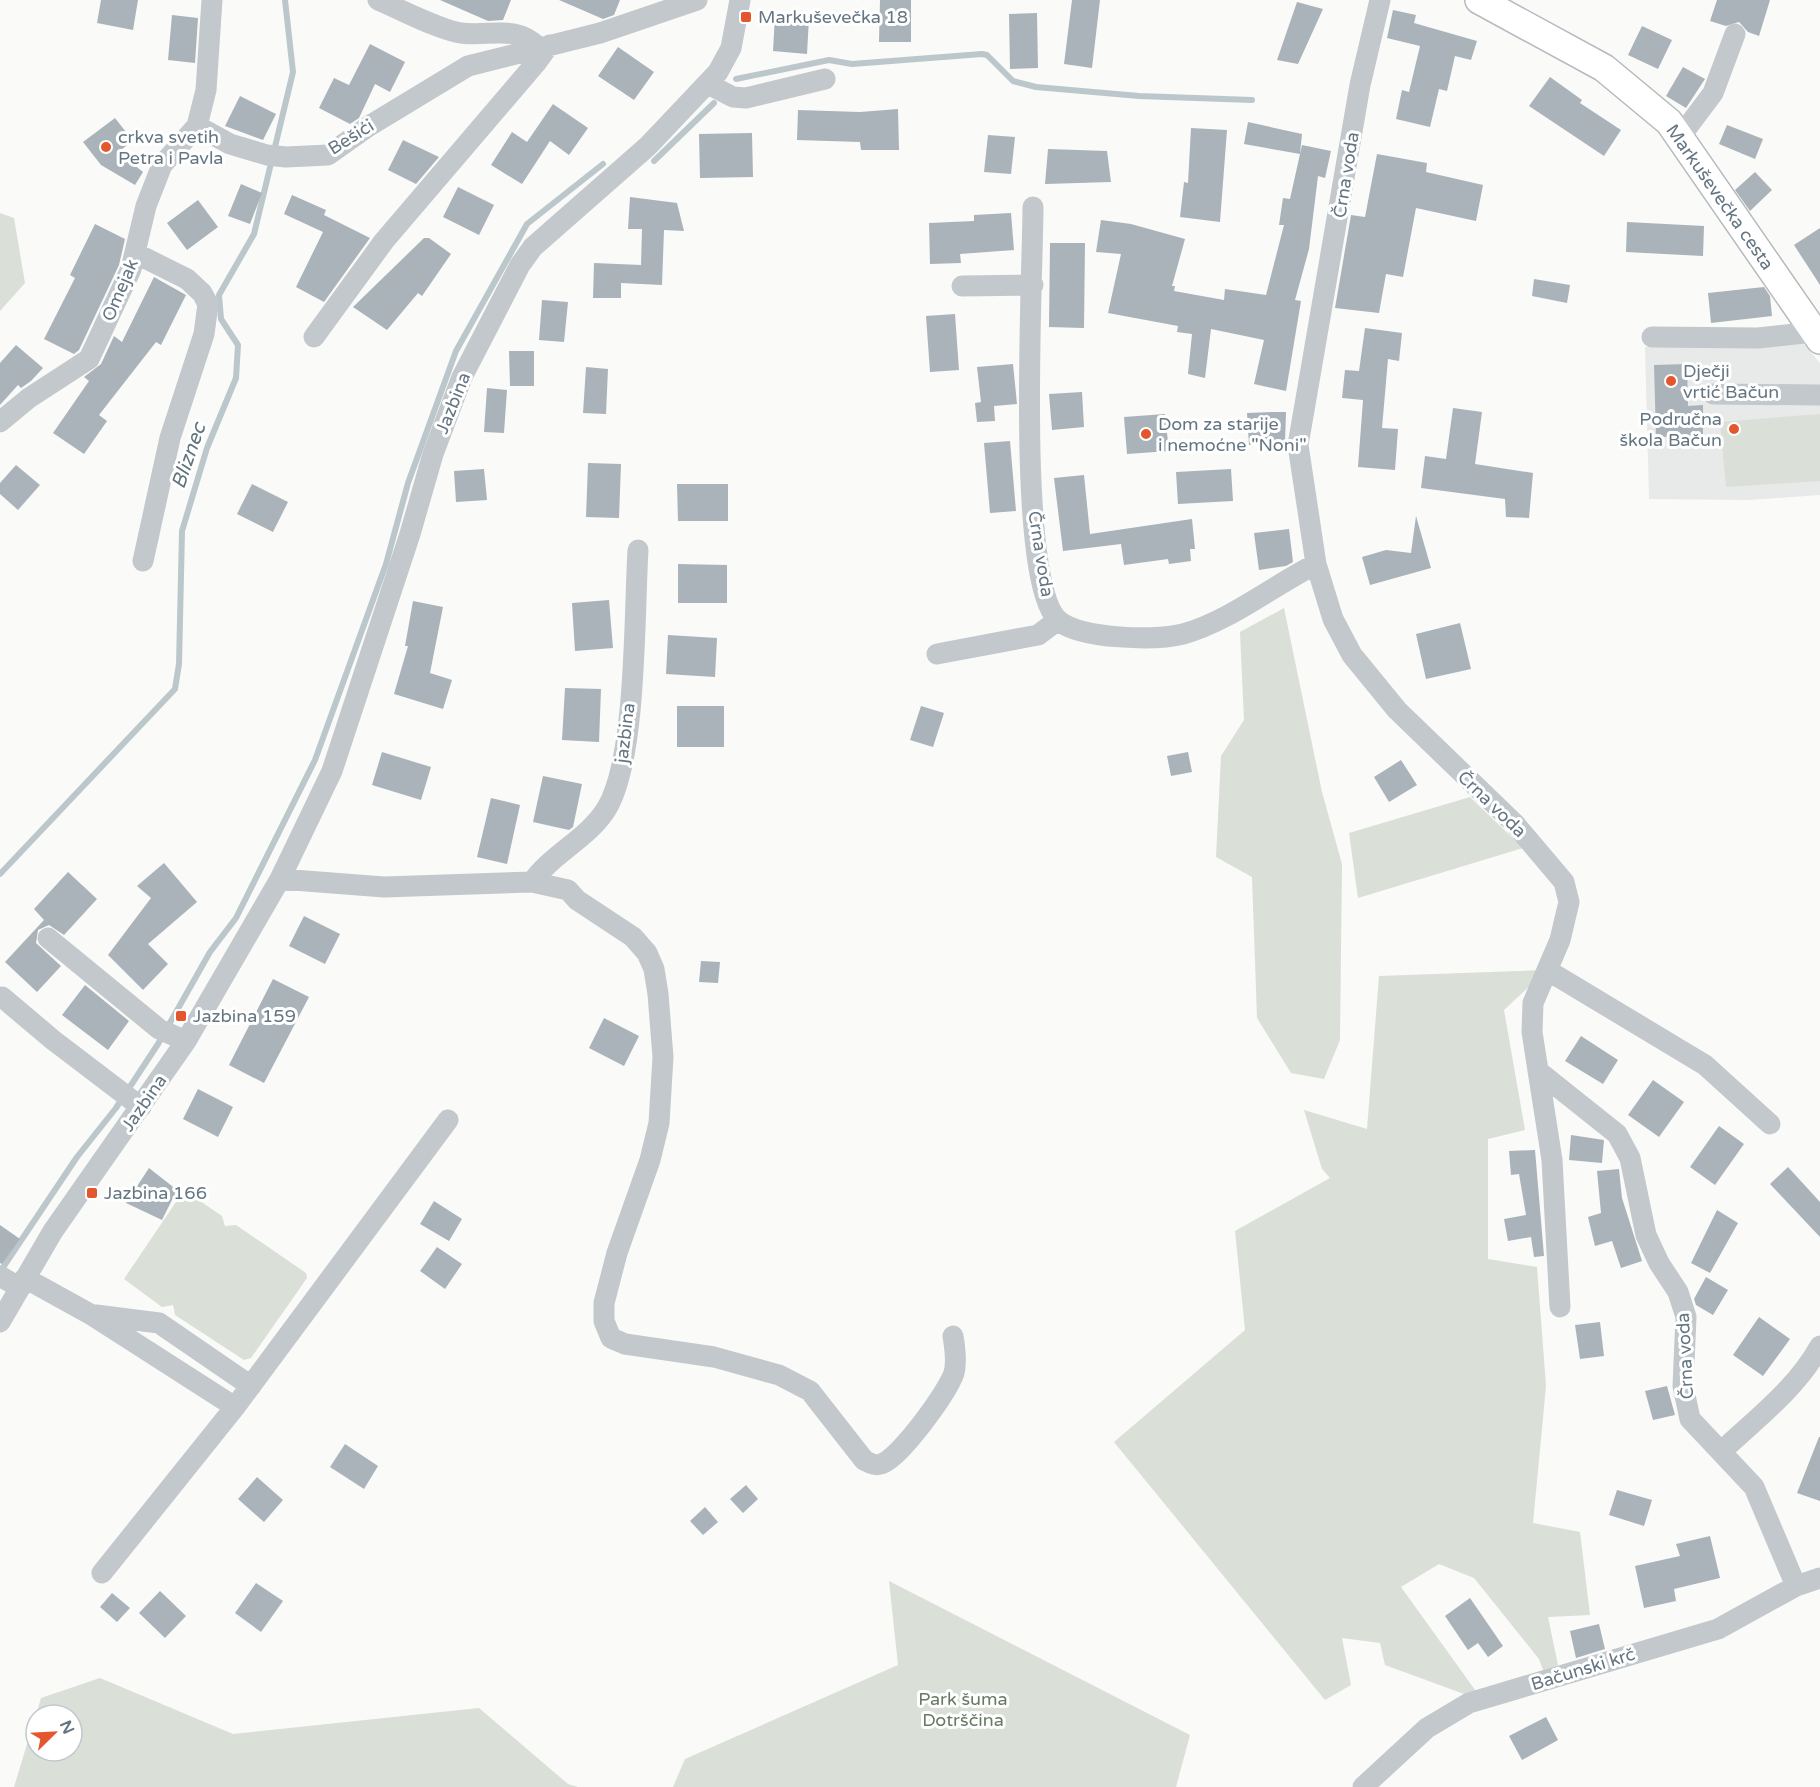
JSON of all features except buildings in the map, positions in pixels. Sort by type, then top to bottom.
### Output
[{"type":"main road","name":"Markuševečka cesta","points":[[1479,0],[1604,69],[1669,122],[1816,336]]},
{"type":"street","points":[[198,126],[206,90],[212,0]]},
{"type":"street","points":[[314,337],[384,241],[536,63],[543,46],[523,35],[510,32],[460,33],[378,0]]},
{"type":"street","name":"Bešići","points":[[198,126],[230,144],[276,156],[328,155],[369,126],[468,66],[600,33],[697,0]]},
{"type":"street","name":"Jazbina","points":[[0,1322],[13,1281],[53,1231],[130,1100],[280,879],[332,771],[410,534],[433,454],[462,377],[520,265],[532,246],[648,146],[708,84],[731,48],[740,0]]},
{"type":"street","name":"Črna voda","points":[[1380,0],[1360,85],[1298,445],[1316,564],[1333,619],[1352,656],[1397,710],[1515,824],[1564,882],[1569,902],[1560,940],[1533,1003],[1532,1032],[1552,1160],[1560,1307]]},
{"type":"street","points":[[1680,137],[1713,93],[1735,34]]},
{"type":"street","points":[[708,84],[733,97],[746,98],[825,80]]},
{"type":"street","name":"Omejak","points":[[0,422],[29,398],[89,359],[131,269],[146,206],[162,165],[198,126]]},
{"type":"street","name":"Črna voda","points":[[1033,207],[1029,392],[1036,546],[1045,600],[1058,620],[1079,632],[1113,636],[1182,634],[1223,616],[1316,564]]},
{"type":"street","points":[[135,253],[188,279],[202,292],[208,304],[204,334],[170,438],[143,561]]},
{"type":"street","points":[[962,286],[1033,285]]},
{"type":"street","points":[[1652,337],[1816,336]]},
{"type":"street","points":[[1713,394],[1820,395]]},
{"type":"street","name":"jazbina","points":[[532,882],[545,864],[584,835],[606,810],[618,783],[630,691],[638,550]]},
{"type":"street","points":[[937,654],[1038,635],[1058,620]]},
{"type":"street","points":[[280,879],[384,886],[532,882],[568,890],[577,900],[633,937],[647,953],[654,969],[658,994],[663,1057],[658,1123],[650,1161],[603,1303],[604,1321],[611,1338],[625,1344],[714,1357],[779,1375],[810,1391],[864,1460],[873,1465],[883,1464],[911,1440],[954,1374],[956,1354],[953,1336]]},
{"type":"street","points":[[48,938],[172,1035]]},
{"type":"street","points":[[1547,970],[1705,1065],[1770,1124]]},
{"type":"street","points":[[2,997],[130,1100]]},
{"type":"street","name":"Črna voda","points":[[1538,1071],[1617,1134],[1630,1158],[1646,1235],[1659,1263],[1678,1292],[1686,1317],[1683,1386],[1690,1419],[1754,1487],[1796,1586]]},
{"type":"street","points":[[102,1574],[235,1407],[448,1120]]},
{"type":"street","points":[[13,1281],[90,1314],[235,1407]]},
{"type":"street","points":[[90,1314],[159,1323],[251,1386]]},
{"type":"street","points":[[1722,1451],[1790,1387],[1811,1362],[1820,1346]]},
{"type":"street","name":"Bačunski krč","points":[[1363,1787],[1427,1728],[1469,1703],[1718,1629],[1796,1586],[1820,1578]]},
{"type":"shaded area","name":"Područna škola Bačun","points":[[1802,342],[1820,363],[1820,495],[1749,500],[1649,499],[1645,347]]},
{"type":"green space","points":[[0,213],[14,218],[25,283],[0,311]]},
{"type":"green space","points":[[1820,414],[1820,481],[1726,487],[1720,422]]},
{"type":"green space","points":[[1284,608],[1322,792],[1342,864],[1340,1040],[1324,1079],[1291,1073],[1257,1018],[1252,877],[1216,857],[1221,756],[1244,720],[1240,632]]},
{"type":"green space","points":[[1470,797],[1523,848],[1358,898],[1349,833]]},
{"type":"green space","points":[[1547,970],[1504,1010],[1525,1130],[1488,1139],[1488,1259],[1537,1267],[1546,1386],[1533,1523],[1580,1532],[1590,1615],[1548,1617],[1560,1675],[1547,1681],[1539,1659],[1474,1578],[1439,1564],[1401,1587],[1483,1701],[1385,1665],[1380,1643],[1342,1638],[1351,1685],[1325,1700],[1114,1442],[1245,1330],[1235,1231],[1330,1178],[1322,1169],[1304,1110],[1367,1129],[1379,976]]},
{"type":"green space","points":[[184,1190],[222,1216],[225,1226],[236,1225],[306,1273],[307,1278],[251,1358],[244,1360],[175,1315],[173,1305],[162,1307],[124,1279]]},
{"type":"green space","name":"Park šuma Dotrščina","points":[[889,1581],[1190,1735],[1176,1787],[673,1787],[685,1759],[898,1665]]},
{"type":"green space","points":[[100,1678],[233,1734],[479,1708],[568,1784],[578,1787],[14,1787],[24,1754],[24,1763],[84,1763],[84,1703],[39,1703],[41,1698]]},
{"type":"waterway","name":"Bliznec","points":[[0,874],[175,689],[179,664],[182,531],[207,448],[236,378],[238,345],[221,319],[219,295],[254,234],[293,72],[285,0]]},
{"type":"waterway","points":[[736,79],[829,60],[852,64],[982,54],[987,55],[1013,81],[1036,87],[1139,96],[1252,100]]},
{"type":"waterway","points":[[654,161],[714,103]]},
{"type":"waterway","points":[[0,1272],[77,1157],[116,1108],[158,1044],[210,952],[236,918],[315,760],[386,564],[408,483],[456,351],[527,224],[603,164]]},
{"type":"place","name":"Markuševečka 18","points":[[746,17]]},
{"type":"place","name":"crkva svetih Petra i Pavla","points":[[106,147]]},
{"type":"place","name":"Dječji vrtić Bačun","points":[[1671,381]]},
{"type":"place","name":"Područna škola Bačun","points":[[1734,429]]},
{"type":"place","name":"Dom za starije i nemoćne \"Noni\"","points":[[1146,434]]},
{"type":"place","name":"Jazbina 159","points":[[181,1016]]},
{"type":"place","name":"Jazbina 166","points":[[92,1193]]}]
